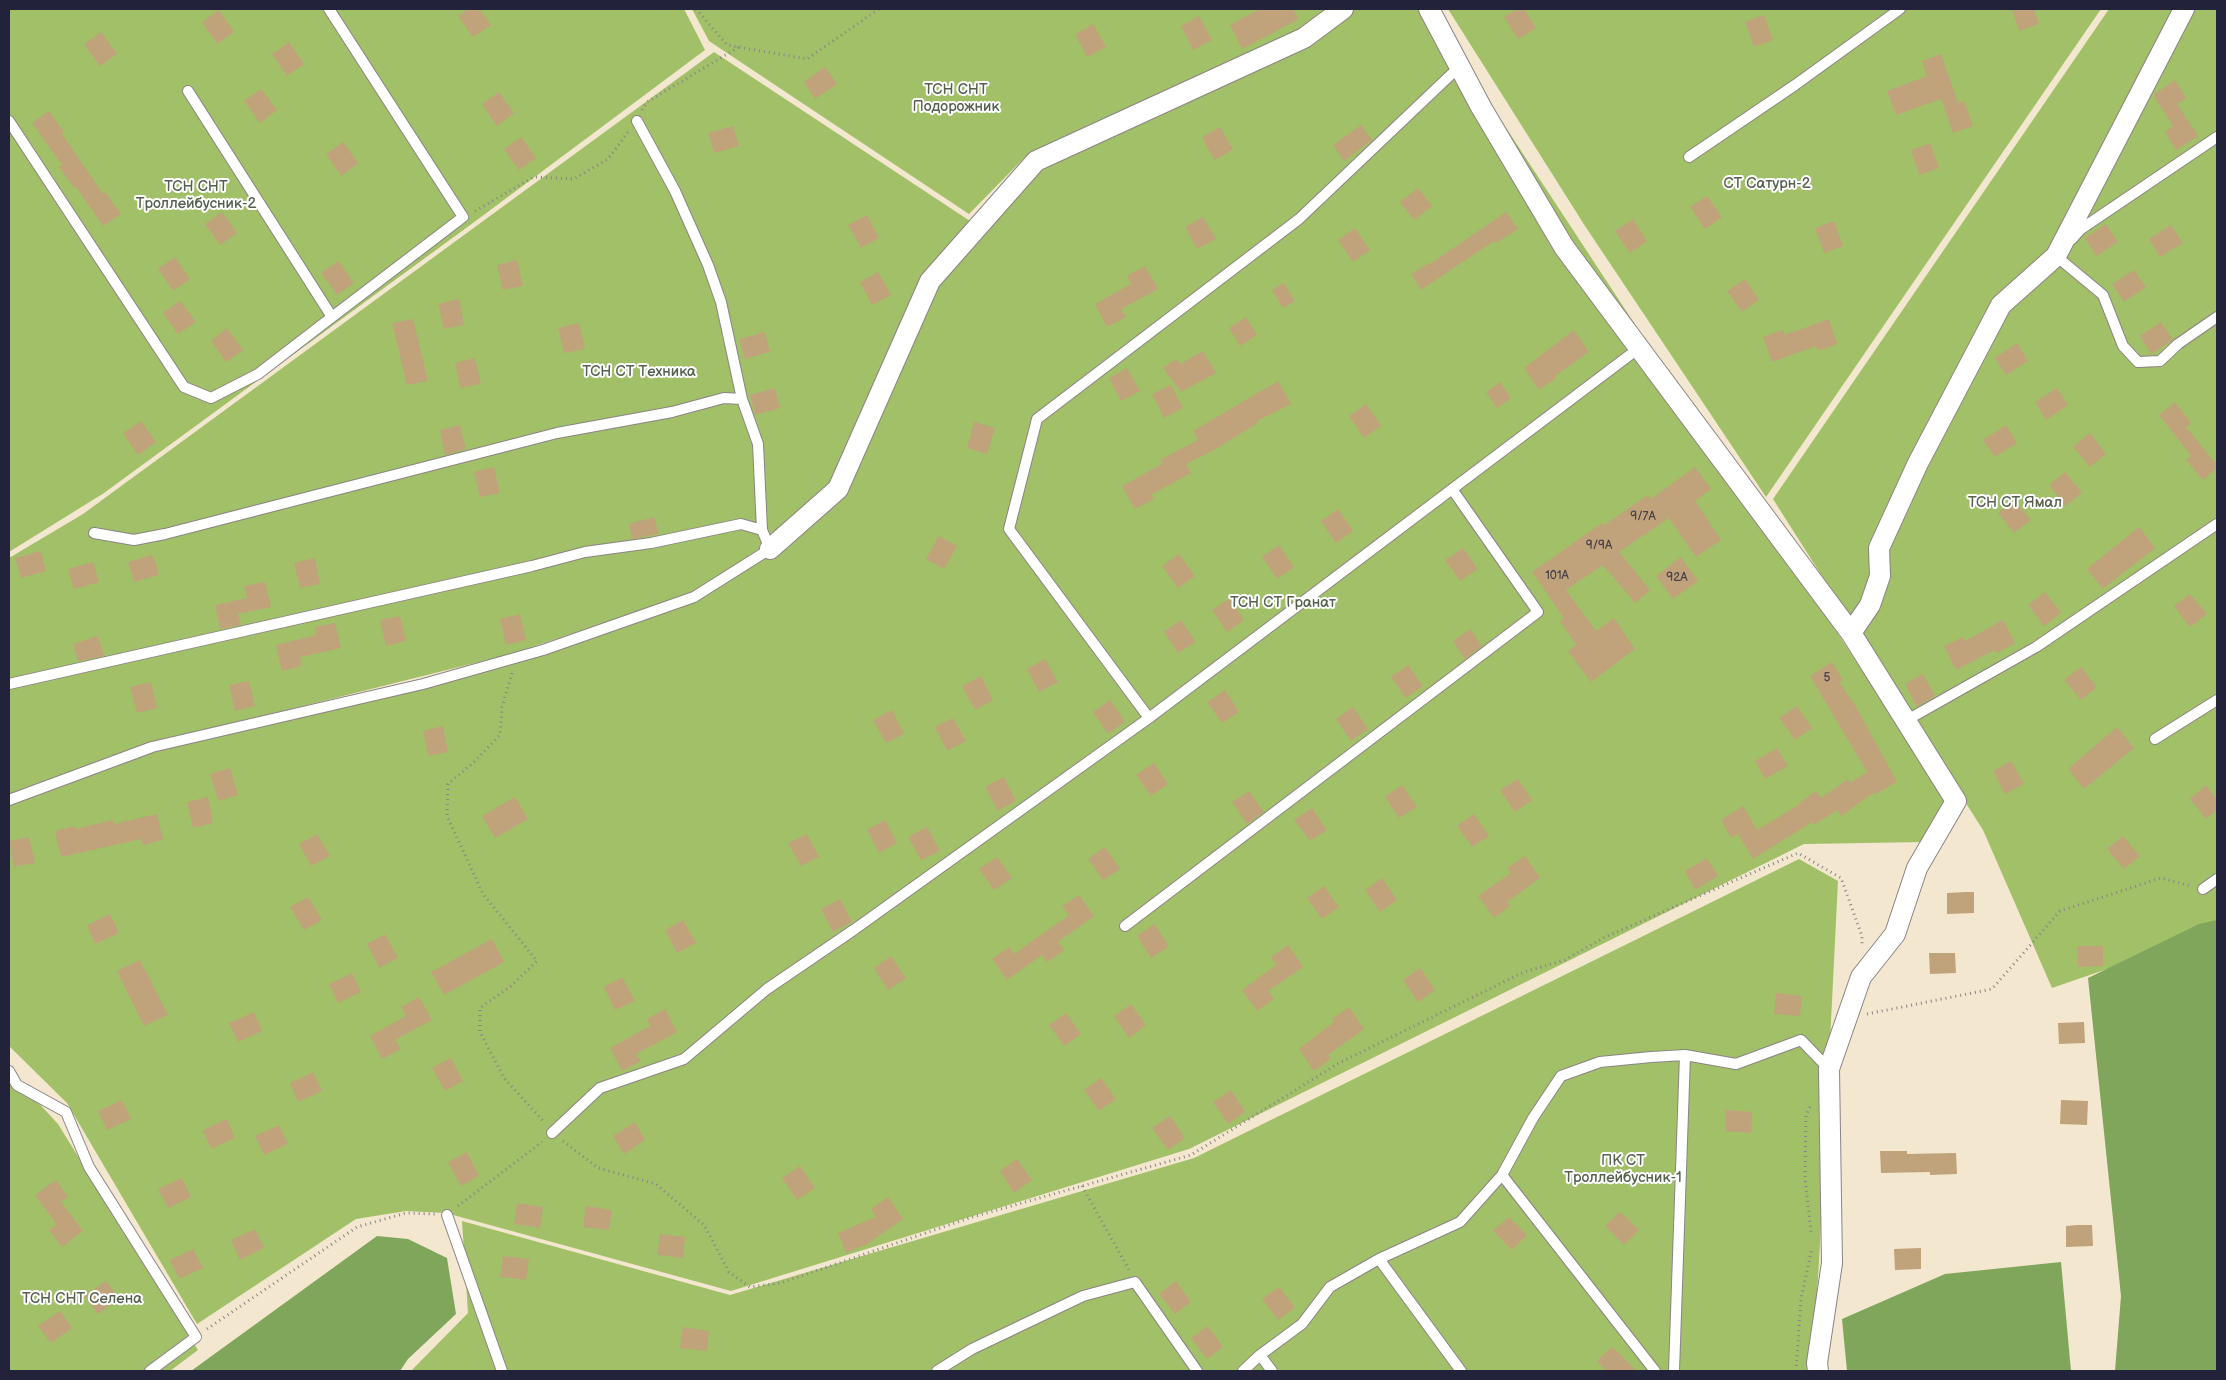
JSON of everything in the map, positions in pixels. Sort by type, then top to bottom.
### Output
[{"type":"street","points":[[770,549],[838,489],[930,281],[1036,161],[1304,38],[1343,9]]},
{"type":"street","points":[[1429,9],[1564,247],[1851,633],[1956,801],[1917,868],[1895,934],[1861,977],[1829,1070],[1832,1263],[1817,1363],[1818,1371]]},
{"type":"street","points":[[1851,633],[1870,605],[1880,576],[1879,548],[1918,463],[2001,305],[2056,256],[2184,9]]},
{"type":"lane","points":[[9,121],[184,387],[211,398],[258,374],[464,217],[329,9]]},
{"type":"lane","points":[[1690,157],[1795,85],[1900,9]]},
{"type":"lane","points":[[1149,718],[1009,529],[1037,419],[1299,219],[1460,66]]},
{"type":"lane","points":[[188,90],[332,317]]},
{"type":"lane","points":[[9,800],[152,747],[423,684],[516,658],[694,597],[770,549],[762,530],[758,444],[742,400],[721,302],[708,265],[675,191],[637,121]]},
{"type":"lane","points":[[2217,137],[2081,229],[2056,256],[2103,295],[2123,346],[2138,362],[2160,361],[2178,344],[2217,317]]},
{"type":"lane","points":[[552,1133],[600,1088],[684,1059],[767,989],[855,929],[1149,718],[1639,348]]},
{"type":"lane","points":[[94,533],[134,540],[164,534],[557,433],[672,412],[724,398],[742,400]]},
{"type":"lane","points":[[1124,926],[1538,612],[1452,489]]},
{"type":"lane","points":[[9,684],[532,566],[585,552],[651,543],[741,524],[762,530]]},
{"type":"lane","points":[[1907,720],[2036,647],[2217,524]]},
{"type":"lane","points":[[2155,739],[2217,700]]},
{"type":"lane","points":[[2203,889],[2217,879]]},
{"type":"lane","points":[[1243,1371],[1260,1354],[1302,1324],[1330,1287],[1379,1259],[1460,1222],[1502,1175],[1532,1118],[1561,1076],[1600,1062],[1684,1055],[1736,1064],[1801,1040],[1829,1070]]},
{"type":"lane","points":[[1674,1371],[1684,1055]]},
{"type":"lane","points":[[9,1071],[18,1085],[66,1112],[90,1167],[196,1337],[150,1371]]},
{"type":"lane","points":[[1502,1175],[1655,1371]]},
{"type":"lane","points":[[447,1215],[502,1371]]},
{"type":"lane","points":[[1379,1259],[1461,1371]]},
{"type":"lane","points":[[937,1371],[972,1349],[1083,1296],[1135,1282],[1196,1371]]},
{"type":"lane","points":[[1260,1354],[1272,1371]]},
{"type":"path","points":[[696,9],[727,45],[807,59],[879,9]]},
{"type":"path","points":[[464,217],[534,177],[574,180],[608,159],[637,121],[646,102],[739,47]]},
{"type":"path","points":[[516,658],[502,707],[500,735],[473,764],[448,784],[446,816],[483,894],[537,962],[511,986],[480,1008],[480,1032],[504,1078],[552,1133],[598,1168],[656,1184],[704,1225],[729,1272],[750,1287],[781,1282],[969,1218],[1191,1155],[1339,1063],[1524,972],[1565,960],[1603,938],[1798,853],[1841,878],[1862,936],[1861,977]]},
{"type":"path","points":[[1847,1018],[1992,989],[2060,911],[2161,878],[2203,889]]},
{"type":"path","points":[[1811,1236],[1805,1178],[1806,1115],[1814,1100]]},
{"type":"path","points":[[196,1337],[357,1227],[406,1213],[447,1215],[552,1133]]},
{"type":"path","points":[[1082,1186],[1135,1282]]},
{"type":"path","points":[[1796,1371],[1801,1298],[1812,1245]]},
{"type":"green space","name":"ТСН СНТ Троллейбусник-2","points":[[9,9],[684,9],[705,50],[477,220],[104,493],[9,552]]},
{"type":"green space","name":"ТСН СНТ Подорожник","points":[[692,9],[1335,9],[1301,34],[1025,157],[969,214],[709,41]]},
{"type":"green space","name":"ТСН СТ Гранат","points":[[1353,9],[1428,9],[1949,803],[1925,842],[1804,844],[1189,1149],[731,1291],[446,1213],[406,1211],[356,1219],[197,1324],[67,1103],[9,1046],[9,806],[157,751],[524,661],[699,600],[842,494],[935,284],[1038,165],[1306,43]]},
{"type":"green space","name":"СТ Сатурн-2","points":[[1448,9],[2101,9],[1766,497],[1585,226]]},
{"type":"green space","name":"ТСН СТ Ямал","points":[[2109,9],[2217,9],[2217,931],[2052,988],[1983,830],[1773,499]]},
{"type":"green space","name":"ТСН СТ Техника","points":[[714,52],[970,221],[834,482],[771,541],[691,594],[511,654],[219,727],[9,795],[9,558],[83,514]]},
{"type":"green space","name":"ПК СТ Троллейбусник-1","points":[[1799,859],[1838,881],[1812,1371],[411,1371],[468,1313],[462,1221],[730,1295],[1194,1158]]},
{"type":"green space","points":[[2217,920],[2217,1371],[2115,1371],[2121,1296],[2088,978],[2199,924]]},
{"type":"green space","name":"ТСН СНТ Селена","points":[[9,1071],[58,1124],[198,1350],[170,1371],[9,1371]]},
{"type":"green space","points":[[377,1236],[408,1239],[447,1258],[456,1314],[408,1359],[400,1371],[191,1371]]},
{"type":"green space","points":[[2061,1262],[2071,1371],[1847,1371],[1842,1319],[1945,1274]]},
{"type":"building","points":[[468,9],[479,9],[491,25],[473,37],[458,16]]},
{"type":"building","points":[[1260,9],[1293,9],[1299,19],[1242,49],[1230,25]]},
{"type":"building","points":[[1517,9],[1524,9],[1536,28],[1518,39],[1504,17]]},
{"type":"building","points":[[2012,9],[2034,9],[2039,24],[2019,31]]},
{"type":"building","points":[[219,10],[234,32],[217,44],[202,22]]},
{"type":"building","points":[[1764,15],[1773,40],[1754,47],[1745,22]]},
{"type":"building","points":[[1199,16],[1212,40],[1193,50],[1181,26]]},
{"type":"building","points":[[1093,24],[1106,47],[1087,57],[1075,34]]},
{"type":"building","points":[[101,32],[117,54],[100,66],[84,44]]},
{"type":"building","points":[[289,42],[304,64],[287,76],[272,54]]},
{"type":"building","points":[[1941,54],[1958,103],[1964,101],[1973,126],[1953,133],[1941,99],[1896,115],[1887,91],[1927,76],[1922,61]]},
{"type":"building","points":[[825,67],[837,84],[815,99],[804,82]]},
{"type":"building","points":[[2175,80],[2186,98],[2177,104],[2198,136],[2176,150],[2165,132],[2173,126],[2153,95]]},
{"type":"building","points":[[261,89],[277,110],[260,123],[244,101]]},
{"type":"building","points":[[499,92],[514,113],[497,126],[482,104]]},
{"type":"building","points":[[49,111],[64,132],[62,134],[103,194],[105,192],[121,214],[103,226],[76,187],[74,188],[59,167],[62,165],[32,123]]},
{"type":"building","points":[[1361,125],[1372,140],[1344,161],[1333,145]]},
{"type":"building","points":[[733,126],[739,146],[714,153],[708,133]]},
{"type":"building","points":[[1220,127],[1233,150],[1214,160],[1202,137]]},
{"type":"building","points":[[521,137],[536,158],[519,170],[504,149]]},
{"type":"building","points":[[343,142],[358,163],[341,176],[326,154]]},
{"type":"building","points":[[1930,143],[1939,168],[1919,175],[1911,150]]},
{"type":"building","points":[[1418,188],[1432,206],[1414,220],[1400,202]]},
{"type":"building","points":[[1707,196],[1722,217],[1705,229],[1690,207]]},
{"type":"building","points":[[222,212],[237,233],[220,245],[205,224]]},
{"type":"building","points":[[1506,212],[1518,229],[1496,243],[1494,241],[1421,290],[1411,274],[1430,264]]},
{"type":"building","points":[[867,215],[879,238],[861,248],[848,225]]},
{"type":"building","points":[[1203,217],[1216,239],[1197,249],[1185,227]]},
{"type":"building","points":[[1633,219],[1647,241],[1630,253],[1615,231]]},
{"type":"building","points":[[1834,221],[1843,246],[1824,253],[1815,228]]},
{"type":"building","points":[[2106,224],[2118,242],[2096,256],[2085,238]]},
{"type":"building","points":[[2171,225],[2183,243],[2160,257],[2149,239]]},
{"type":"building","points":[[1355,228],[1370,250],[1353,262],[1338,240]]},
{"type":"building","points":[[175,257],[190,279],[173,291],[158,269]]},
{"type":"building","points":[[517,260],[523,286],[503,290],[497,265]]},
{"type":"building","points":[[338,261],[354,283],[337,295],[321,273]]},
{"type":"building","points":[[1145,266],[1158,289],[1121,309],[1126,317],[1107,327],[1095,304],[1131,284],[1127,276]]},
{"type":"building","points":[[2134,270],[2146,287],[2124,302],[2112,284]]},
{"type":"building","points":[[878,272],[891,295],[872,305],[860,282]]},
{"type":"building","points":[[1745,279],[1759,300],[1742,312],[1727,291]]},
{"type":"building","points":[[1284,283],[1295,301],[1283,308],[1272,290]]},
{"type":"building","points":[[459,299],[464,325],[444,329],[438,304]]},
{"type":"building","points":[[180,301],[196,322],[178,334],[163,313]]},
{"type":"building","points":[[1246,317],[1257,335],[1240,346],[1229,328]]},
{"type":"building","points":[[413,319],[428,381],[407,385],[392,323]]},
{"type":"building","points":[[1829,319],[1837,344],[1818,351],[1816,346],[1772,362],[1763,337],[1783,330],[1785,335]]},
{"type":"building","points":[[2161,322],[2173,340],[2151,354],[2140,336]]},
{"type":"building","points":[[579,323],[585,349],[564,353],[558,328]]},
{"type":"building","points":[[227,328],[243,350],[226,362],[211,341]]},
{"type":"building","points":[[1574,330],[1589,352],[1539,390],[1524,368]]},
{"type":"building","points":[[765,332],[770,352],[745,359],[739,339]]},
{"type":"building","points":[[2017,343],[2028,361],[2006,375],[1995,358]]},
{"type":"building","points":[[1203,351],[1216,373],[1181,392],[1163,368],[1176,359],[1180,364]]},
{"type":"building","points":[[475,358],[481,384],[460,388],[455,363]]},
{"type":"building","points":[[1127,368],[1140,391],[1121,401],[1109,378]]},
{"type":"building","points":[[1278,381],[1291,404],[1257,421],[1258,423],[1214,450],[1186,464],[1191,473],[1151,495],[1154,499],[1135,509],[1122,486],[1162,464],[1160,460],[1198,440],[1193,431]]},
{"type":"building","points":[[1500,382],[1511,398],[1497,408],[1486,392]]},
{"type":"building","points":[[1171,385],[1183,408],[1164,418],[1152,394]]},
{"type":"building","points":[[775,388],[780,408],[755,415],[750,395]]},
{"type":"building","points":[[2057,388],[2068,405],[2046,420],[2035,402]]},
{"type":"building","points":[[2175,402],[2191,423],[2186,427],[2217,465],[2217,468],[2203,480],[2186,460],[2191,456],[2159,415]]},
{"type":"building","points":[[1366,404],[1381,426],[1364,438],[1349,416]]},
{"type":"building","points":[[141,421],[156,442],[138,455],[123,433]]},
{"type":"building","points":[[974,422],[995,428],[987,454],[967,448]]},
{"type":"building","points":[[460,425],[466,449],[445,455],[440,430]]},
{"type":"building","points":[[2006,425],[2017,443],[1995,457],[1983,440]]},
{"type":"building","points":[[2090,433],[2106,454],[2090,467],[2073,447]]},
{"type":"building","points":[[494,467],[500,493],[480,497],[474,472]]},
{"type":"building","points":[[1695,467],[1711,489],[1695,501],[1721,540],[1696,557],[1669,518],[1619,552],[1650,590],[1635,603],[1603,565],[1566,590],[1596,631],[1614,618],[1635,649],[1591,682],[1568,651],[1576,645],[1560,621],[1564,618],[1532,572],[1602,523],[1604,525],[1648,495],[1651,499]]},
{"type":"building","points":[[2065,472],[2082,493],[2065,506],[2049,485]]},
{"type":"building","points":[[2014,500],[2031,520],[2014,533],[1998,513]]},
{"type":"building","points":[[1338,509],[1353,531],[1336,543],[1321,521]]},
{"type":"building","points":[[654,517],[659,534],[632,539],[629,524]]},
{"type":"building","points":[[2139,527],[2155,548],[2103,589],[2087,569]]},
{"type":"building","points":[[939,536],[957,546],[944,569],[926,559]]},
{"type":"building","points":[[1279,545],[1294,567],[1277,579],[1262,557]]},
{"type":"building","points":[[1463,548],[1478,569],[1460,581],[1445,560]]},
{"type":"building","points":[[41,551],[46,571],[21,578],[15,558]]},
{"type":"building","points":[[1179,554],[1195,576],[1178,588],[1162,566]]},
{"type":"building","points":[[153,555],[159,575],[134,582],[128,562]]},
{"type":"building","points":[[1681,557],[1698,581],[1673,599],[1656,576]]},
{"type":"building","points":[[315,558],[320,584],[300,588],[294,563]]},
{"type":"building","points":[[93,562],[99,582],[74,589],[68,569]]},
{"type":"building","points":[[265,582],[271,607],[238,614],[241,625],[220,629],[215,605],[247,598],[244,586]]},
{"type":"building","points":[[2045,592],[2061,613],[2044,626],[2028,605]]},
{"type":"building","points":[[2190,594],[2207,614],[2190,627],[2174,606]]},
{"type":"building","points":[[1230,598],[1244,620],[1227,632],[1212,610]]},
{"type":"building","points":[[520,614],[526,640],[506,645],[500,619]]},
{"type":"building","points":[[400,616],[406,641],[386,646],[380,620]]},
{"type":"building","points":[[1181,620],[1196,642],[1178,653],[1164,632]]},
{"type":"building","points":[[2003,620],[2015,643],[1997,653],[1995,650],[1956,670],[1944,646],[1963,637],[1965,641]]},
{"type":"building","points":[[335,623],[341,648],[300,657],[302,666],[282,671],[276,645],[316,635],[315,627]]},
{"type":"building","points":[[1470,629],[1482,646],[1465,659],[1453,641]]},
{"type":"building","points":[[98,636],[104,656],[78,661],[73,644]]},
{"type":"building","points":[[1045,659],[1058,682],[1039,692],[1027,669]]},
{"type":"building","points":[[1832,662],[1843,680],[1839,682],[1856,707],[1897,782],[1874,795],[1873,793],[1841,816],[1837,810],[1814,825],[1812,822],[1753,859],[1738,834],[1731,838],[1721,820],[1743,806],[1757,830],[1800,804],[1816,791],[1821,798],[1848,779],[1850,783],[1867,772],[1810,676]]},
{"type":"building","points":[[1408,665],[1423,686],[1406,698],[1391,677]]},
{"type":"building","points":[[2081,667],[2097,687],[2081,700],[2064,680]]},
{"type":"building","points":[[1923,674],[1935,696],[1917,707],[1905,684]]},
{"type":"building","points":[[981,676],[993,700],[975,710],[962,686]]},
{"type":"building","points":[[249,681],[255,706],[235,711],[229,685]]},
{"type":"building","points":[[151,682],[157,708],[137,713],[130,687]]},
{"type":"building","points":[[1225,690],[1239,712],[1222,723],[1207,702]]},
{"type":"building","points":[[1110,700],[1125,722],[1108,734],[1093,712]]},
{"type":"building","points":[[1797,706],[1812,728],[1795,740],[1779,718]]},
{"type":"building","points":[[1353,707],[1368,729],[1351,741],[1336,719]]},
{"type":"building","points":[[892,710],[904,734],[886,743],[873,720]]},
{"type":"building","points":[[953,718],[966,741],[947,751],[935,727]]},
{"type":"building","points":[[443,726],[448,752],[428,756],[423,731]]},
{"type":"building","points":[[2117,727],[2134,748],[2084,789],[2068,769]]},
{"type":"building","points":[[1777,748],[1788,766],[1765,779],[1755,761]]},
{"type":"building","points":[[2011,761],[2024,784],[2005,794],[1993,771]]},
{"type":"building","points":[[1154,763],[1168,784],[1151,796],[1136,775]]},
{"type":"building","points":[[230,768],[238,795],[218,801],[210,774]]},
{"type":"building","points":[[1004,777],[1016,801],[998,811],[985,787]]},
{"type":"building","points":[[1518,779],[1532,800],[1515,812],[1500,790]]},
{"type":"building","points":[[1402,785],[1417,807],[1399,818],[1385,797]]},
{"type":"building","points":[[2206,785],[2217,800],[2217,810],[2206,819],[2190,799]]},
{"type":"building","points":[[1249,791],[1264,812],[1247,824],[1232,802]]},
{"type":"building","points":[[208,797],[213,823],[193,828],[187,802]]},
{"type":"building","points":[[515,797],[528,819],[495,838],[482,816]]},
{"type":"building","points":[[1312,808],[1327,830],[1310,841],[1294,820]]},
{"type":"building","points":[[157,814],[163,840],[143,845],[141,839],[61,857],[55,831],[75,826],[76,829],[113,820],[114,824]]},
{"type":"building","points":[[1474,814],[1489,836],[1472,847],[1457,826]]},
{"type":"building","points":[[885,820],[897,843],[879,853],[867,830]]},
{"type":"building","points":[[927,827],[940,851],[921,860],[908,837]]},
{"type":"building","points":[[317,834],[330,856],[311,866],[299,844]]},
{"type":"building","points":[[807,834],[819,857],[801,866],[788,843]]},
{"type":"building","points":[[2123,836],[2140,856],[2124,869],[2107,849]]},
{"type":"building","points":[[29,837],[35,863],[14,867],[9,841]]},
{"type":"building","points":[[1105,847],[1120,869],[1103,880],[1088,859]]},
{"type":"building","points":[[1525,856],[1540,878],[1507,902],[1510,906],[1494,918],[1478,896],[1511,873],[1507,868]]},
{"type":"building","points":[[997,857],[1012,878],[994,890],[979,869]]},
{"type":"building","points":[[1707,858],[1718,876],[1695,890],[1685,871]]},
{"type":"building","points":[[1382,878],[1397,900],[1380,912],[1365,890]]},
{"type":"building","points":[[1324,886],[1339,907],[1322,919],[1307,898]]},
{"type":"building","points":[[1974,892],[1974,913],[1947,914],[1947,893]]},
{"type":"building","points":[[1079,895],[1094,916],[1058,942],[1064,950],[1056,956],[1047,962],[1042,955],[1007,980],[992,959],[1009,947],[1014,954],[1069,915],[1062,906]]},
{"type":"building","points":[[308,897],[322,920],[304,930],[290,907]]},
{"type":"building","points":[[840,899],[852,922],[833,932],[821,909]]},
{"type":"building","points":[[110,914],[119,933],[95,944],[87,925]]},
{"type":"building","points":[[683,920],[696,943],[677,953],[665,930]]},
{"type":"building","points":[[1154,924],[1169,946],[1151,958],[1137,936]]},
{"type":"building","points":[[385,934],[398,958],[379,968],[367,944]]},
{"type":"building","points":[[492,939],[504,962],[444,995],[431,972]]},
{"type":"building","points":[[1288,945],[1303,967],[1268,991],[1274,999],[1257,1011],[1242,990],[1276,965],[1271,957]]},
{"type":"building","points":[[2077,946],[2103,946],[2103,966],[2078,967]]},
{"type":"building","points":[[1929,953],[1955,953],[1956,973],[1930,974]]},
{"type":"building","points":[[891,956],[906,978],[888,990],[874,968]]},
{"type":"building","points":[[140,960],[168,1015],[144,1026],[117,971]]},
{"type":"building","points":[[1420,968],[1435,990],[1418,1002],[1403,980]]},
{"type":"building","points":[[352,973],[361,992],[338,1003],[329,984]]},
{"type":"building","points":[[622,977],[635,1001],[615,1010],[604,987]]},
{"type":"building","points":[[1776,993],[1802,996],[1800,1016],[1774,1014]]},
{"type":"building","points":[[419,997],[432,1020],[395,1040],[401,1049],[382,1059],[370,1036],[406,1016],[401,1007]]},
{"type":"building","points":[[1131,1004],[1146,1025],[1129,1038],[1114,1016]]},
{"type":"building","points":[[1349,1007],[1364,1029],[1328,1055],[1331,1059],[1314,1071],[1299,1049],[1334,1022],[1332,1019]]},
{"type":"building","points":[[665,1009],[677,1032],[636,1054],[641,1061],[622,1071],[610,1048],[650,1026],[647,1019]]},
{"type":"building","points":[[254,1012],[262,1031],[238,1042],[229,1023]]},
{"type":"building","points":[[1066,1013],[1081,1034],[1064,1046],[1049,1025]]},
{"type":"building","points":[[2084,1022],[2085,1043],[2059,1044],[2058,1023]]},
{"type":"building","points":[[451,1058],[463,1081],[445,1091],[432,1068]]},
{"type":"building","points":[[313,1072],[322,1091],[298,1102],[290,1083]]},
{"type":"building","points":[[1101,1078],[1116,1099],[1099,1111],[1084,1090]]},
{"type":"building","points":[[1231,1090],[1245,1112],[1228,1124],[1213,1102]]},
{"type":"building","points":[[122,1100],[131,1119],[107,1130],[98,1111]]},
{"type":"building","points":[[2061,1100],[2088,1101],[2087,1125],[2060,1124]]},
{"type":"building","points":[[1726,1110],[1752,1112],[1751,1133],[1725,1131]]},
{"type":"building","points":[[1170,1116],[1185,1138],[1168,1150],[1152,1128]]},
{"type":"building","points":[[227,1119],[235,1138],[211,1149],[203,1130]]},
{"type":"building","points":[[635,1122],[645,1140],[624,1154],[613,1136]]},
{"type":"building","points":[[279,1125],[288,1144],[264,1155],[255,1136]]},
{"type":"building","points":[[1880,1151],[1907,1151],[1907,1154],[1956,1153],[1957,1174],[1930,1175],[1930,1172],[1881,1173]]},
{"type":"building","points":[[467,1152],[479,1176],[461,1186],[448,1162]]},
{"type":"building","points":[[1017,1159],[1032,1180],[1014,1193],[1000,1171]]},
{"type":"building","points":[[800,1166],[815,1188],[797,1200],[782,1178]]},
{"type":"building","points":[[182,1178],[191,1197],[168,1208],[158,1189]]},
{"type":"building","points":[[56,1180],[68,1197],[61,1202],[83,1231],[62,1247],[49,1230],[57,1225],[35,1195]]},
{"type":"building","points":[[888,1197],[903,1219],[867,1244],[846,1253],[838,1233],[876,1217],[871,1209]]},
{"type":"building","points":[[517,1203],[543,1207],[540,1228],[514,1224]]},
{"type":"building","points":[[586,1206],[612,1210],[609,1230],[583,1227]]},
{"type":"building","points":[[1620,1212],[1639,1230],[1624,1245],[1605,1226]]},
{"type":"building","points":[[1509,1217],[1527,1235],[1512,1250],[1493,1231]]},
{"type":"building","points":[[2092,1225],[2093,1246],[2066,1247],[2066,1226]]},
{"type":"building","points":[[255,1229],[264,1248],[240,1260],[231,1240]]},
{"type":"building","points":[[660,1234],[685,1237],[683,1258],[657,1255]]},
{"type":"building","points":[[1921,1248],[1921,1269],[1895,1270],[1894,1249]]},
{"type":"building","points":[[193,1249],[203,1268],[179,1279],[170,1260]]},
{"type":"building","points":[[503,1256],[529,1259],[526,1280],[500,1277]]},
{"type":"building","points":[[106,1281],[119,1298],[98,1314],[85,1296]]},
{"type":"building","points":[[1176,1281],[1191,1302],[1175,1314],[1159,1294]]},
{"type":"building","points":[[1279,1287],[1295,1307],[1278,1320],[1262,1299]]},
{"type":"building","points":[[60,1311],[72,1328],[51,1343],[38,1326]]},
{"type":"building","points":[[1208,1326],[1223,1347],[1207,1359],[1191,1338]]},
{"type":"building","points":[[683,1327],[709,1331],[707,1351],[680,1348]]},
{"type":"building","points":[[1612,1347],[1636,1371],[1607,1371],[1597,1361]]}]
